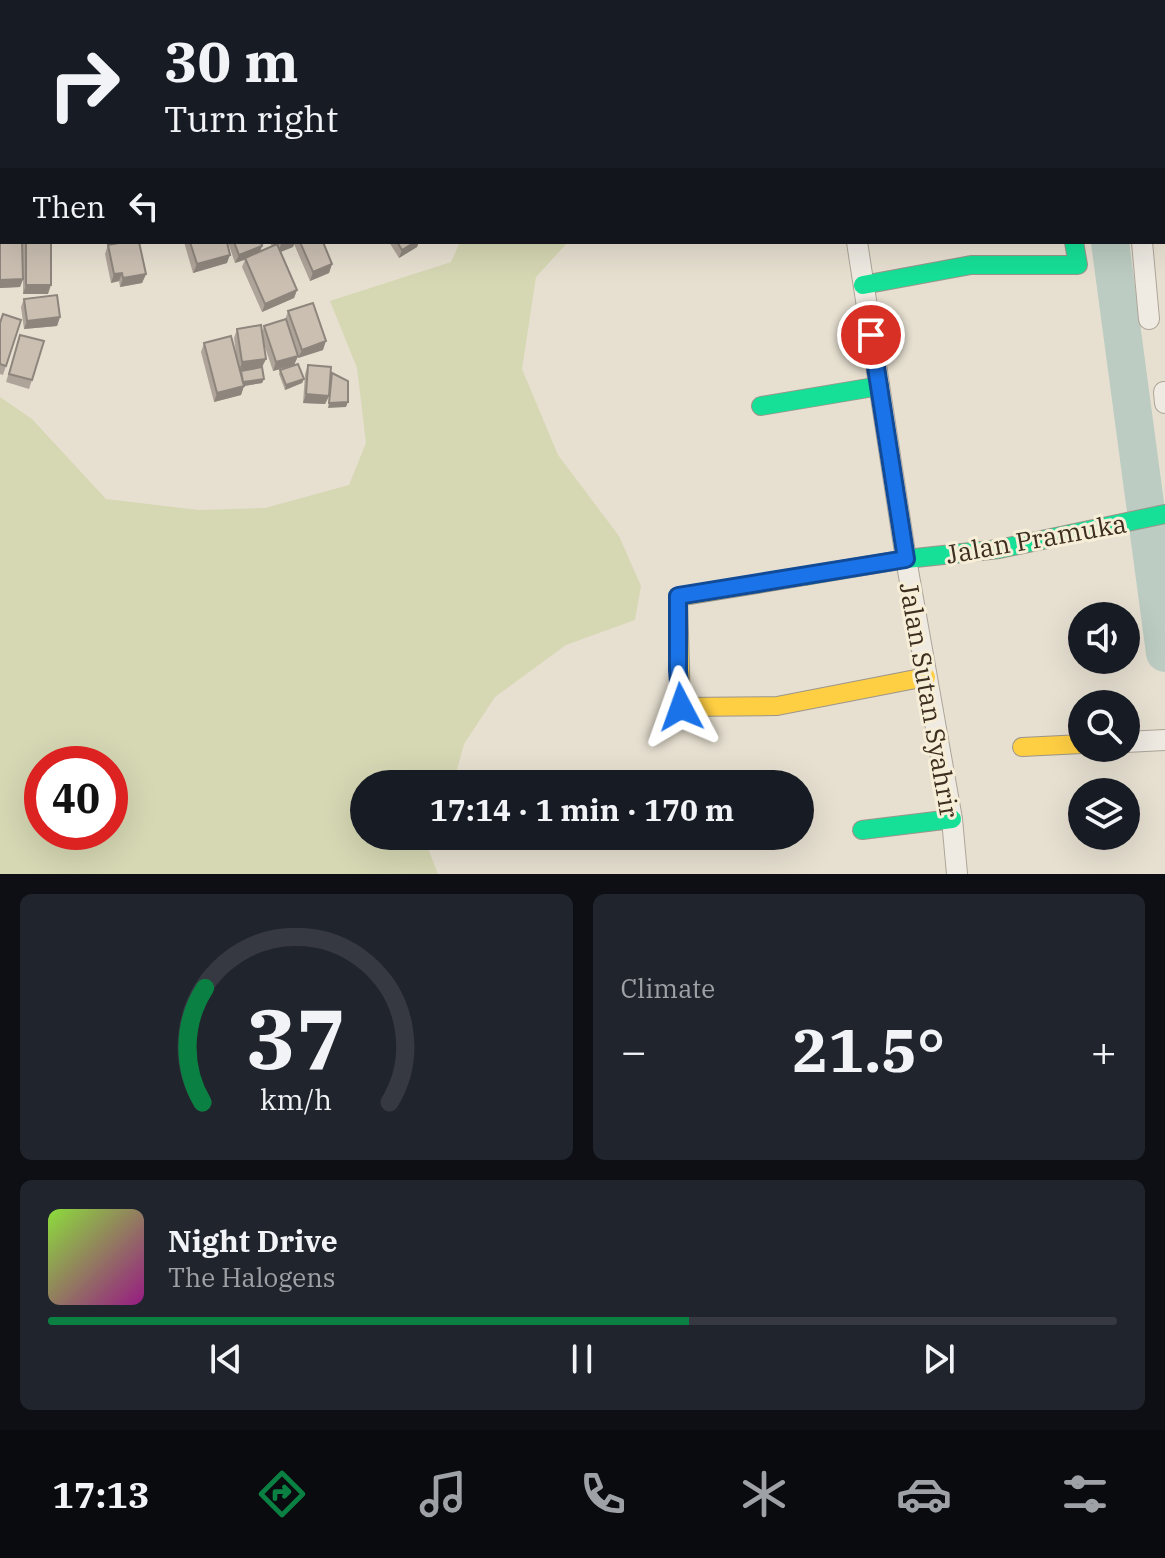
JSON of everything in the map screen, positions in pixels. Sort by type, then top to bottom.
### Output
[{"type":"street","name":"Jalan Sutan Syahrir","points":[[857,244],[906,559],[952,819],[957,874]]},
{"type":"street","points":[[863,285],[971,265],[1078,265],[1074,244]]},
{"type":"street","points":[[1142,244],[1149,319]]},
{"type":"street","points":[[761,406],[880,386]]},
{"type":"street","name":"Jalan Pramuka","points":[[926,677],[777,706],[685,709],[678,670],[684,595],[906,559],[999,549],[1165,514]]},
{"type":"street","points":[[1140,741],[1163,740]]},
{"type":"street","points":[[1022,747],[1068,745]]},
{"type":"street","points":[[862,830],[952,819]]},
{"type":"green space","points":[[459,244],[566,244],[536,277],[522,369],[558,455],[619,536],[641,586],[635,620],[566,645],[495,697],[464,744],[457,770],[350,770],[350,850],[429,850],[438,874],[0,874],[0,397],[32,419],[106,499],[199,510],[265,508],[349,485],[366,443],[357,368],[330,301],[451,262]]},
{"type":"building","points":[[0,244],[22,244],[23,279],[0,280]]},
{"type":"building","points":[[26,244],[51,244],[51,285],[26,285]]},
{"type":"building","points":[[139,244],[146,274],[123,278],[122,273],[114,274],[108,245]]},
{"type":"building","points":[[191,244],[227,244],[230,255],[197,264]]},
{"type":"building","points":[[235,244],[262,244],[262,246],[239,255]]},
{"type":"building","points":[[277,244],[297,290],[265,304],[245,258]]},
{"type":"building","points":[[301,244],[324,244],[332,264],[313,272]]},
{"type":"building","points":[[398,244],[412,244],[402,250]]},
{"type":"building","points":[[57,295],[60,317],[27,321],[24,299]]},
{"type":"building","points":[[313,303],[326,341],[302,350],[288,311]]},
{"type":"building","points":[[3,314],[21,320],[6,366],[0,364],[0,323]]},
{"type":"building","points":[[286,319],[298,356],[276,362],[264,326]]},
{"type":"building","points":[[261,325],[266,359],[242,362],[237,329]]},
{"type":"building","points":[[20,335],[44,341],[32,380],[9,374]]},
{"type":"building","points":[[231,336],[244,386],[217,393],[204,343]]},
{"type":"building","points":[[298,364],[304,379],[286,385],[280,370]]},
{"type":"building","points":[[308,365],[331,367],[329,396],[306,394]]},
{"type":"building","points":[[262,367],[264,379],[243,382],[241,371]]},
{"type":"building","points":[[332,373],[348,381],[348,402],[329,403]]},
{"type":"waterway","points":[[1110,244],[1165,653]]},
{"type":"traffic: fast","points":[[863,285],[971,265],[1078,265],[1074,244]]},
{"type":"traffic: fast","points":[[761,406],[880,386]]},
{"type":"traffic: fast","points":[[805,576],[906,559],[999,549],[1165,514]]},
{"type":"traffic: fast","points":[[862,830],[952,819]]},
{"type":"traffic: slow","points":[[805,576],[678,597],[681,707],[777,706],[926,677]]},
{"type":"traffic: slow","points":[[1022,747],[1068,745]]},
{"type":"route","points":[[681,707],[678,596],[906,559],[871,335]]}]
